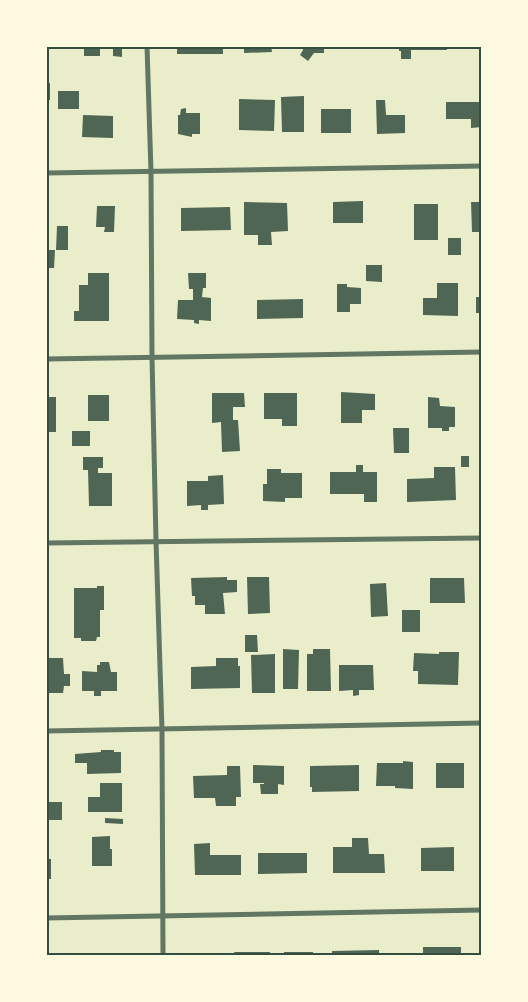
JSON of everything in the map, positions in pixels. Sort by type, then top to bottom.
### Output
[{"type":"street","points":[[147,46],[151,172],[152,357],[156,541],[162,730],[163,956]]},
{"type":"street","points":[[46,174],[482,166]]},
{"type":"street","points":[[46,360],[482,352]]},
{"type":"street","points":[[46,543],[482,538]]},
{"type":"street","points":[[46,731],[482,723]]},
{"type":"street","points":[[46,918],[482,910]]},
{"type":"building","points":[[84,46],[100,46],[100,56],[84,56]]},
{"type":"building","points":[[177,46],[223,46],[223,54],[177,54]]},
{"type":"building","points":[[244,46],[271,46],[272,52],[244,53]]},
{"type":"building","points":[[303,46],[334,46],[334,49],[324,49],[324,53],[314,53],[308,61],[300,55]]},
{"type":"building","points":[[399,46],[447,46],[447,50],[411,50],[411,59],[401,59]]},
{"type":"building","points":[[113,47],[122,47],[122,57],[113,56]]},
{"type":"building","points":[[46,83],[50,83],[50,100],[46,100]]},
{"type":"building","points":[[58,91],[79,91],[79,109],[58,109]]},
{"type":"building","points":[[304,96],[304,132],[282,132],[281,97]]},
{"type":"building","points":[[479,97],[482,97],[482,127],[471,128],[471,119],[446,119],[446,102],[479,102]]},
{"type":"building","points":[[239,99],[275,100],[274,131],[239,130]]},
{"type":"building","points":[[376,100],[385,100],[386,115],[405,115],[405,133],[377,134]]},
{"type":"building","points":[[186,108],[186,113],[200,113],[200,134],[192,134],[192,137],[178,134],[178,115],[180,115],[181,109]]},
{"type":"building","points":[[321,109],[351,109],[351,133],[321,133]]},
{"type":"building","points":[[83,115],[113,116],[113,138],[82,137]]},
{"type":"building","points":[[363,201],[363,223],[333,223],[333,202]]},
{"type":"building","points":[[244,202],[287,203],[288,231],[271,232],[272,245],[258,245],[258,235],[244,235]]},
{"type":"building","points":[[471,202],[482,202],[482,232],[472,232]]},
{"type":"building","points":[[414,204],[438,204],[438,240],[414,240]]},
{"type":"building","points":[[97,206],[115,206],[114,232],[104,232],[105,227],[96,227]]},
{"type":"building","points":[[230,207],[231,230],[181,231],[181,208]]},
{"type":"building","points":[[57,226],[68,226],[68,250],[56,250]]},
{"type":"building","points":[[448,238],[461,238],[461,255],[448,255]]},
{"type":"building","points":[[46,250],[55,250],[54,268],[46,268]]},
{"type":"building","points":[[366,265],[382,265],[382,282],[366,281]]},
{"type":"building","points":[[88,273],[109,273],[109,321],[74,321],[74,311],[79,311],[79,285],[88,285]]},
{"type":"building","points":[[188,273],[206,273],[206,288],[203,288],[202,297],[211,298],[211,321],[199,320],[199,324],[194,323],[194,320],[177,319],[178,300],[193,300],[193,289],[189,289]]},
{"type":"building","points":[[437,283],[458,283],[458,316],[423,315],[423,298],[437,298]]},
{"type":"building","points":[[337,284],[347,284],[347,287],[361,288],[361,304],[350,304],[350,312],[337,312]]},
{"type":"building","points":[[476,297],[482,297],[482,313],[476,313]]},
{"type":"building","points":[[303,299],[303,318],[257,319],[257,300]]},
{"type":"building","points":[[479,389],[482,389],[482,409],[480,409]]},
{"type":"building","points":[[341,392],[375,394],[375,410],[362,410],[362,423],[341,423]]},
{"type":"building","points":[[212,393],[244,393],[245,407],[233,407],[233,420],[238,420],[240,451],[222,452],[221,422],[212,423]]},
{"type":"building","points":[[264,393],[297,393],[297,426],[282,426],[282,419],[264,419]]},
{"type":"building","points":[[88,395],[109,395],[109,421],[88,421]]},
{"type":"building","points":[[46,397],[56,397],[56,432],[46,432]]},
{"type":"building","points":[[428,397],[439,398],[440,406],[455,407],[455,427],[449,427],[449,431],[442,431],[442,428],[428,428]]},
{"type":"building","points":[[393,428],[409,428],[409,453],[394,453]]},
{"type":"building","points":[[72,431],[90,431],[90,446],[72,446]]},
{"type":"building","points":[[461,456],[469,456],[469,467],[461,467]]},
{"type":"building","points":[[83,457],[103,457],[103,468],[98,468],[98,473],[112,473],[112,506],[89,506],[88,470],[83,470]]},
{"type":"building","points":[[356,465],[363,465],[363,472],[377,472],[377,502],[364,502],[364,494],[330,494],[330,472],[356,472]]},
{"type":"building","points":[[434,467],[455,467],[456,500],[407,502],[407,479],[434,478]]},
{"type":"building","points":[[267,469],[281,469],[281,473],[302,473],[302,498],[285,498],[285,502],[263,501],[263,484],[267,484]]},
{"type":"building","points":[[223,475],[224,504],[208,505],[208,510],[201,510],[201,505],[187,506],[187,481],[208,481],[208,476]]},
{"type":"building","points":[[479,477],[482,477],[482,501],[480,501]]},
{"type":"building","points":[[227,577],[227,580],[237,580],[237,592],[223,593],[225,614],[205,614],[205,605],[195,605],[195,596],[192,596],[191,578]]},
{"type":"building","points":[[247,577],[269,577],[270,613],[248,614]]},
{"type":"building","points":[[479,577],[482,577],[482,588],[479,588]]},
{"type":"building","points":[[430,578],[464,578],[465,603],[430,603]]},
{"type":"building","points":[[386,583],[388,616],[371,617],[370,584]]},
{"type":"building","points":[[97,586],[104,586],[104,610],[100,610],[100,637],[97,637],[96,641],[81,641],[81,638],[74,638],[74,588],[97,588]]},
{"type":"building","points":[[402,610],[420,610],[420,632],[402,632]]},
{"type":"building","points":[[245,635],[257,635],[258,652],[245,652]]},
{"type":"building","points":[[283,649],[299,650],[298,689],[283,689]]},
{"type":"building","points":[[313,649],[330,649],[331,691],[307,691],[307,654],[313,654]]},
{"type":"building","points":[[439,652],[459,652],[458,685],[418,684],[418,671],[413,671],[414,653],[439,654]]},
{"type":"building","points":[[275,654],[275,693],[252,693],[251,655]]},
{"type":"building","points":[[46,658],[63,658],[64,674],[70,674],[70,686],[64,686],[63,693],[46,693]]},
{"type":"building","points":[[216,658],[238,658],[240,688],[191,689],[191,667],[216,666]]},
{"type":"building","points":[[100,662],[109,662],[111,672],[117,672],[117,691],[101,691],[101,696],[94,696],[94,691],[82,691],[82,671],[97,672],[97,665],[100,665]]},
{"type":"building","points":[[339,665],[373,665],[374,690],[359,690],[359,695],[353,696],[353,690],[339,691]]},
{"type":"building","points":[[101,750],[121,752],[121,773],[87,774],[87,763],[75,763],[75,754],[101,752]]},
{"type":"building","points":[[403,761],[413,762],[413,789],[395,788],[395,786],[376,786],[377,763],[403,763]]},
{"type":"building","points":[[436,763],[464,763],[464,788],[436,788]]},
{"type":"building","points":[[253,765],[284,766],[284,785],[278,784],[278,794],[261,794],[260,784],[264,783],[253,783]]},
{"type":"building","points":[[359,765],[359,791],[312,792],[312,787],[310,787],[310,766]]},
{"type":"building","points":[[227,766],[240,766],[241,797],[236,797],[236,806],[216,806],[215,798],[194,798],[193,776],[227,775]]},
{"type":"building","points":[[100,783],[122,783],[122,812],[88,812],[88,797],[100,797]]},
{"type":"building","points":[[46,802],[62,802],[62,820],[46,820]]},
{"type":"building","points":[[105,818],[123,819],[123,824],[105,823]]},
{"type":"building","points":[[110,836],[112,866],[92,866],[92,837]]},
{"type":"building","points":[[352,838],[368,838],[369,854],[384,854],[385,873],[333,873],[333,847],[352,847]]},
{"type":"building","points":[[210,843],[210,855],[241,855],[241,875],[195,875],[194,844]]},
{"type":"building","points":[[454,847],[454,871],[421,871],[421,848]]},
{"type":"building","points":[[258,853],[307,853],[307,873],[258,874]]},
{"type":"building","points":[[46,859],[51,859],[51,879],[46,879]]},
{"type":"building","points":[[423,947],[461,947],[461,956],[423,956]]},
{"type":"building","points":[[379,950],[379,956],[332,956],[332,951]]},
{"type":"building","points":[[234,952],[270,952],[270,956],[235,956]]},
{"type":"building","points":[[284,952],[313,952],[313,956],[284,956]]},
{"type":"building","points":[[194,954],[218,954],[218,956],[194,956]]}]
